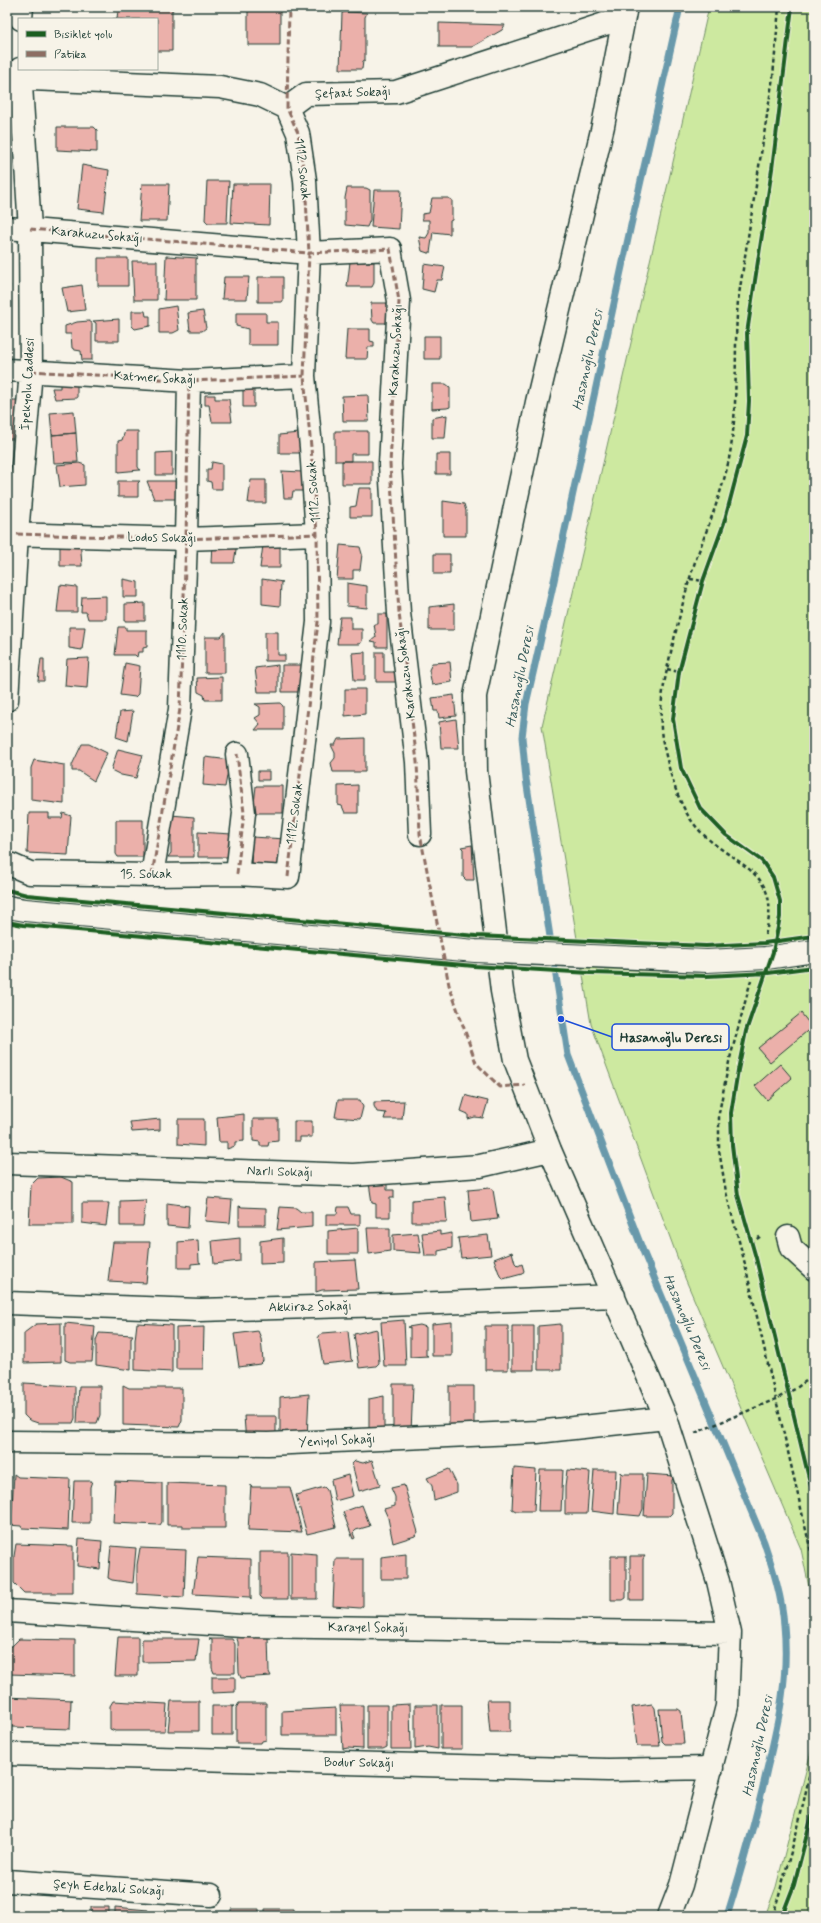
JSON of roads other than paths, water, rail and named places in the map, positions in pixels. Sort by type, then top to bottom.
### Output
[{"type":"street","points":[[22,7],[22,18]]},
{"type":"street","points":[[625,13],[603,126],[537,402],[475,696],[476,771],[502,991],[515,1060],[550,1150],[666,1418],[718,1581],[730,1633],[727,1706],[681,1885],[669,1916]]},
{"type":"street","name":"Şefaat Sokağı","points":[[287,108],[306,94],[396,92],[625,13]]},
{"type":"street","points":[[16,75],[220,87],[260,95],[287,108]]},
{"type":"street","name":"İpekyolu Caddesi","points":[[7,690],[12,534],[31,371],[30,229],[16,75]]},
{"type":"street","name":"1112. Sokak","points":[[287,108],[298,133],[305,180],[309,253],[304,376],[317,534],[318,622],[288,877]]},
{"type":"street","name":"Karakuzu Sokağı","points":[[7,228],[309,253],[390,249],[399,301],[390,464],[399,613],[417,762],[420,834]]},
{"type":"street","name":"Katmer Sokağı","points":[[7,370],[190,381],[304,376]]},
{"type":"street","name":"1110. Sokak","points":[[152,875],[180,709],[190,381]]},
{"type":"street","name":"Lodos Sokağı","points":[[12,534],[186,539],[317,534]]},
{"type":"street","points":[[237,754],[244,813],[237,874]]},
{"type":"street","name":"15. Sokak","points":[[7,864],[30,873],[152,875],[237,874],[288,877]]},
{"type":"street","points":[[7,906],[25,910],[475,951],[707,961],[766,958],[814,951]]},
{"type":"street","name":"Narlı Sokağı","points":[[7,1163],[354,1175],[480,1166],[550,1150]]},
{"type":"street","points":[[788,1237],[791,1248],[814,1270]]},
{"type":"street","name":"Akkiraz Sokağı","points":[[7,1303],[199,1310],[389,1305],[614,1296]]},
{"type":"street","name":"Yeniyol Sokağı","points":[[7,1442],[268,1444],[537,1432],[666,1418]]},
{"type":"street","name":"Karayel Sokağı","points":[[7,1611],[242,1626],[730,1633]]},
{"type":"street","name":"Bodur Sokağı","points":[[7,1754],[608,1770],[712,1768]]},
{"type":"street","name":"Şeyh Edebali Sokağı","points":[[7,1881],[211,1895]]},
{"type":"waterway","name":"Hasanoğlu Deresi","points":[[680,7],[526,704],[522,737],[526,779],[568,1055],[643,1251],[764,1542],[774,1573],[781,1604],[785,1644],[782,1698],[753,1825],[727,1916]]},
{"type":"place","name":"Hasanoğlu Deresi","points":[[561,1019]]}]
